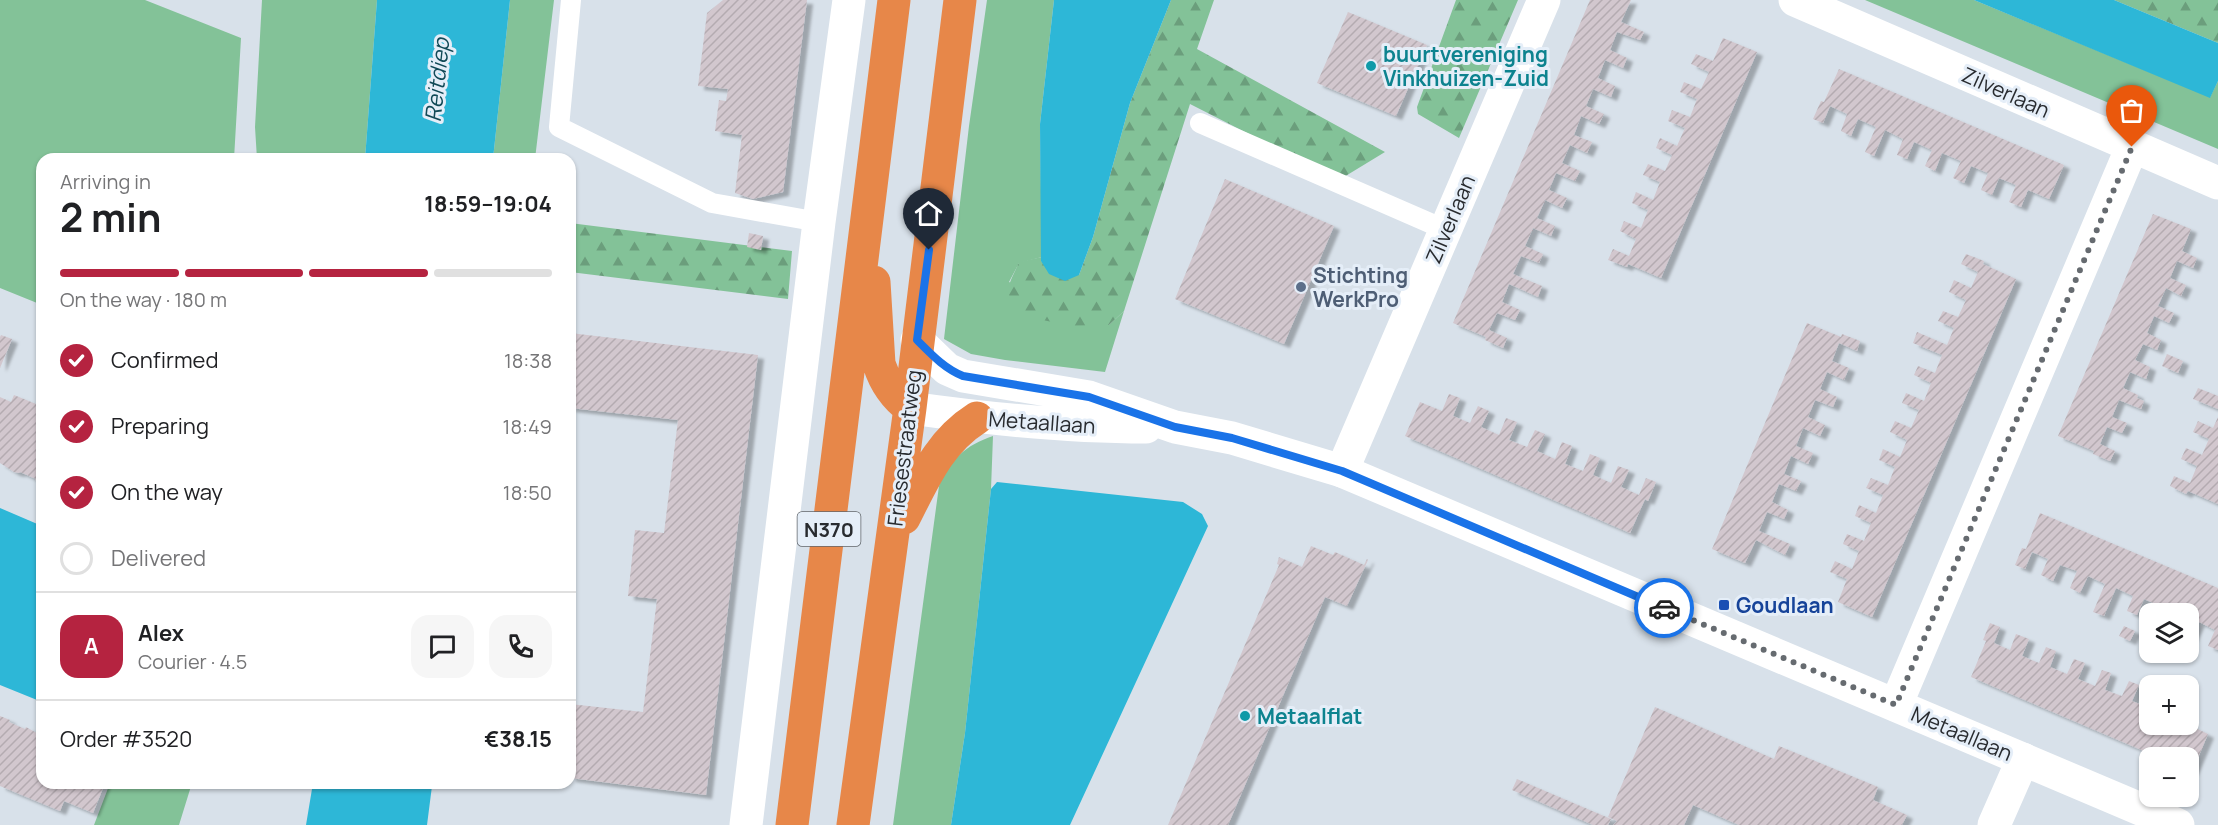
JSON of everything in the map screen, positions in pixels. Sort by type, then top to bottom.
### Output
[{"type":"highway","name":"N370","points":[[792,825],[894,0]]},
{"type":"highway","name":"Friesestraatweg","points":[[853,825],[910,408],[960,0]]},
{"type":"highway","points":[[865,233],[874,284],[879,364],[894,394],[910,408]]},
{"type":"highway","points":[[892,541],[942,448],[964,426],[977,418]]},
{"type":"street","points":[[746,825],[819,222],[849,0]]},
{"type":"street","name":"Zilverlaan","points":[[1342,471],[1544,0]]},
{"type":"street","name":"Zilverlaan","points":[[1795,0],[2218,183]]},
{"type":"street","points":[[1896,705],[2132,147]]},
{"type":"street","name":"Metaallaan","points":[[917,340],[947,369],[963,376],[1089,397],[1175,427],[1232,438],[1342,471],[2178,825]]},
{"type":"street","name":"Metaallaan","points":[[910,408],[977,418],[1074,425],[1175,427]]},
{"type":"street","points":[[1994,825],[2023,759]]},
{"type":"lane","points":[[572,0],[559,127],[712,203],[819,222]]},
{"type":"lane","points":[[1200,123],[1446,230]]},
{"type":"green space","points":[[0,0],[145,0],[241,38],[234,153],[36,153],[36,303],[0,288]]},
{"type":"green space","points":[[262,0],[377,0],[365,153],[257,153],[255,127]]},
{"type":"green space","points":[[510,0],[554,0],[536,153],[494,153]]},
{"type":"green space","points":[[987,0],[1054,0],[1040,124],[1042,257],[1019,263],[1009,282],[1109,325],[1124,311],[1105,372],[971,354],[944,339],[969,126]]},
{"type":"green space","points":[[1171,0],[1214,0],[1197,49],[1385,152],[1339,180],[1190,104],[1124,311],[1109,325],[1071,326],[1019,315],[1008,289],[1019,262],[1042,257],[1041,261],[1079,275],[1093,237],[1130,103]]},
{"type":"green space","points":[[1456,0],[1518,0],[1459,138],[1418,114],[1417,107]]},
{"type":"green space","points":[[1865,0],[1974,0],[2210,97],[2218,81],[2218,149]]},
{"type":"green space","points":[[2114,0],[2218,0],[2218,43]]},
{"type":"green space","points":[[576,224],[792,251],[788,299],[576,273]]},
{"type":"green space","points":[[993,436],[991,489],[965,733],[951,825],[893,825],[939,486],[953,461],[975,444]]},
{"type":"green space","points":[[108,789],[190,789],[179,825],[94,825]]},
{"type":"water","name":"Reitdiep","points":[[377,0],[510,0],[494,153],[365,153]]},
{"type":"water","points":[[1054,0],[1171,0],[1130,103],[1093,237],[1079,275],[1065,281],[1049,274],[1041,261],[1040,124]]},
{"type":"water","points":[[1974,0],[2114,0],[2218,43],[2218,81],[2210,98]]},
{"type":"water","points":[[997,482],[1183,502],[1202,514],[1208,526],[1070,825],[951,825],[965,733],[991,489]]},
{"type":"water","points":[[0,508],[36,523],[36,700],[0,685]]},
{"type":"water","points":[[312,789],[432,789],[427,825],[306,825]]},
{"type":"building","points":[[723,0],[807,0],[783,192],[753,199],[735,193],[742,135],[715,131],[719,100],[726,101],[728,89],[698,86],[707,13]]},
{"type":"building","points":[[1590,0],[1631,0],[1621,22],[1644,32],[1640,40],[1617,32],[1610,50],[1627,58],[1623,68],[1605,60],[1598,78],[1615,86],[1611,97],[1593,89],[1586,106],[1604,114],[1599,124],[1581,116],[1574,135],[1592,142],[1587,153],[1570,145],[1562,163],[1580,171],[1575,181],[1556,173],[1549,190],[1567,198],[1562,208],[1545,200],[1537,218],[1555,226],[1551,236],[1533,228],[1525,246],[1543,254],[1539,263],[1521,256],[1513,274],[1542,286],[1538,297],[1509,284],[1502,302],[1520,310],[1515,320],[1497,313],[1489,330],[1507,338],[1503,348],[1485,340],[1486,337],[1453,323]]},
{"type":"building","name":"buurtvereniging Vinkhuizen-Zuid","points":[[1348,12],[1427,45],[1396,116],[1317,83]]},
{"type":"building","points":[[1723,38],[1757,52],[1661,278],[1628,264],[1627,267],[1608,260],[1613,249],[1629,256],[1636,239],[1620,231],[1624,221],[1641,228],[1648,210],[1632,203],[1636,192],[1653,200],[1660,182],[1643,175],[1648,164],[1665,171],[1672,155],[1656,148],[1660,138],[1677,146],[1685,128],[1668,121],[1672,110],[1690,117],[1697,99],[1680,92],[1684,82],[1701,89],[1709,72],[1691,64],[1696,54],[1713,61]]},
{"type":"building","points":[[1839,69],[2064,165],[2049,199],[2028,190],[2021,207],[2009,202],[2016,185],[1999,178],[1992,195],[1981,190],[1988,173],[1971,166],[1964,183],[1953,178],[1961,161],[1942,153],[1935,171],[1925,166],[1932,150],[1914,142],[1907,159],[1897,155],[1903,139],[1885,130],[1874,156],[1865,152],[1876,127],[1858,119],[1851,136],[1841,131],[1847,114],[1830,106],[1823,123],[1813,119],[1821,101],[1824,102]]},
{"type":"building","points":[[1225,179],[1334,226],[1284,344],[1175,299]]},
{"type":"building","points":[[2153,214],[2191,229],[2182,251],[2197,258],[2193,268],[2177,261],[2170,278],[2186,285],[2181,296],[2166,288],[2158,306],[2174,313],[2169,323],[2154,316],[2147,333],[2161,340],[2157,350],[2143,344],[2135,360],[2150,367],[2146,379],[2130,372],[2123,388],[2138,395],[2137,398],[2144,401],[2141,409],[2119,400],[2112,417],[2127,423],[2122,433],[2107,427],[2100,444],[2115,451],[2110,461],[2093,454],[2094,451],[2058,436]]},
{"type":"building","points":[[749,233],[763,236],[761,250],[747,247]]},
{"type":"building","points":[[1966,254],[2016,279],[1872,617],[1838,602],[1847,579],[1830,572],[1835,561],[1852,569],[1859,551],[1843,544],[1847,534],[1864,541],[1871,523],[1855,516],[1859,505],[1876,513],[1883,495],[1866,488],[1871,478],[1888,485],[1895,467],[1879,460],[1883,449],[1900,457],[1907,440],[1890,432],[1895,421],[1911,428],[1919,410],[1902,403],[1906,393],[1924,401],[1931,383],[1914,375],[1918,366],[1935,373],[1942,355],[1913,343],[1917,332],[1947,345],[1954,328],[1938,321],[1943,311],[1958,317],[1966,300],[1949,292],[1954,280],[1971,288],[1978,272],[1961,264]]},
{"type":"building","points":[[1807,323],[1841,337],[1842,334],[1860,341],[1857,351],[1839,343],[1832,361],[1849,368],[1844,380],[1827,372],[1820,389],[1837,397],[1833,407],[1815,400],[1808,417],[1825,425],[1820,436],[1803,428],[1796,446],[1813,453],[1808,464],[1791,456],[1784,474],[1801,481],[1796,491],[1779,484],[1772,502],[1788,510],[1784,519],[1767,512],[1759,531],[1790,544],[1785,555],[1756,540],[1745,563],[1712,549]]},
{"type":"building","points":[[576,334],[758,355],[706,795],[576,779],[576,705],[643,712],[657,599],[628,596],[635,530],[664,533],[678,420],[576,409]]},
{"type":"building","points":[[1,335],[12,339],[0,368],[0,337]]},
{"type":"building","points":[[2167,354],[2183,361],[2178,373],[2162,366]]},
{"type":"building","points":[[2198,388],[2218,396],[2218,409],[2193,399]]},
{"type":"building","points":[[1449,394],[1460,398],[1453,416],[1470,423],[1478,406],[1489,411],[1481,427],[1499,435],[1506,418],[1517,422],[1509,440],[1527,447],[1535,430],[1545,434],[1537,451],[1555,459],[1562,442],[1572,446],[1565,464],[1583,471],[1590,454],[1600,458],[1593,475],[1611,483],[1618,466],[1629,470],[1621,487],[1639,495],[1646,478],[1656,482],[1648,501],[1645,499],[1630,533],[1405,436],[1420,402],[1442,411]]},
{"type":"building","points":[[14,395],[36,404],[36,479],[20,472],[14,472],[0,463],[0,397],[11,402]]},
{"type":"building","points":[[2218,417],[2218,504],[2188,491],[2186,494],[2170,486],[2174,476],[2190,483],[2197,466],[2181,459],[2186,448],[2202,455],[2209,439],[2193,432],[2198,421],[2213,428]]},
{"type":"building","points":[[2040,513],[2218,588],[2218,650],[2208,646],[2215,630],[2199,622],[2199,603],[2153,603],[2144,599],[2142,603],[2139,603],[2137,615],[2127,611],[2133,596],[2116,588],[2104,616],[2093,612],[2105,584],[2088,576],[2080,593],[2070,588],[2077,571],[2060,565],[2053,581],[2041,575],[2048,559],[2032,552],[2025,569],[2015,565],[2022,548],[2026,549]]},
{"type":"building","name":"Metaalflat","points":[[1311,546],[1333,555],[1335,552],[1364,565],[1368,560],[1347,606],[1325,597],[1228,825],[1168,825],[1279,565],[1277,564],[1279,557],[1302,567]]},
{"type":"building","points":[[1990,623],[2000,627],[1994,643],[2010,650],[2016,634],[2029,639],[2022,656],[2039,663],[2046,647],[2056,651],[2050,667],[2067,674],[2074,659],[2085,663],[2078,679],[2095,686],[2102,670],[2111,673],[2105,690],[2122,696],[2129,681],[2139,685],[2132,701],[2139,704],[2139,735],[2199,735],[2199,730],[2208,734],[2199,755],[2199,747],[2139,747],[2139,749],[1971,677],[1986,641],[1983,640]]},
{"type":"building","points":[[2124,626],[2135,631],[2130,641],[2119,636]]},
{"type":"building","points":[[1655,707],[1774,759],[1779,746],[1878,787],[1873,800],[1907,815],[1902,825],[1739,825],[1693,805],[1684,825],[1613,825],[1617,821],[1608,817]]},
{"type":"building","points":[[0,716],[36,733],[36,789],[103,789],[93,813],[64,801],[60,811],[0,786]]},
{"type":"building","points":[[1517,779],[1611,819],[1608,825],[1593,825],[1512,790]]},
{"type":"way so far","points":[[1664,608],[1896,705],[2132,147]]},
{"type":"place","name":"buurtvereniging Vinkhuizen-Zuid","points":[[1371,66]]},
{"type":"place","name":"Stichting WerkPro","points":[[1301,287]]},
{"type":"place","name":"Goudlaan","points":[[1724,605]]},
{"type":"place","name":"Metaalflat","points":[[1245,716]]},
{"type":"route","points":[[929,250],[917,340],[940,363],[955,373],[1089,397],[1175,427],[1232,438],[1342,471],[1664,608]]}]
